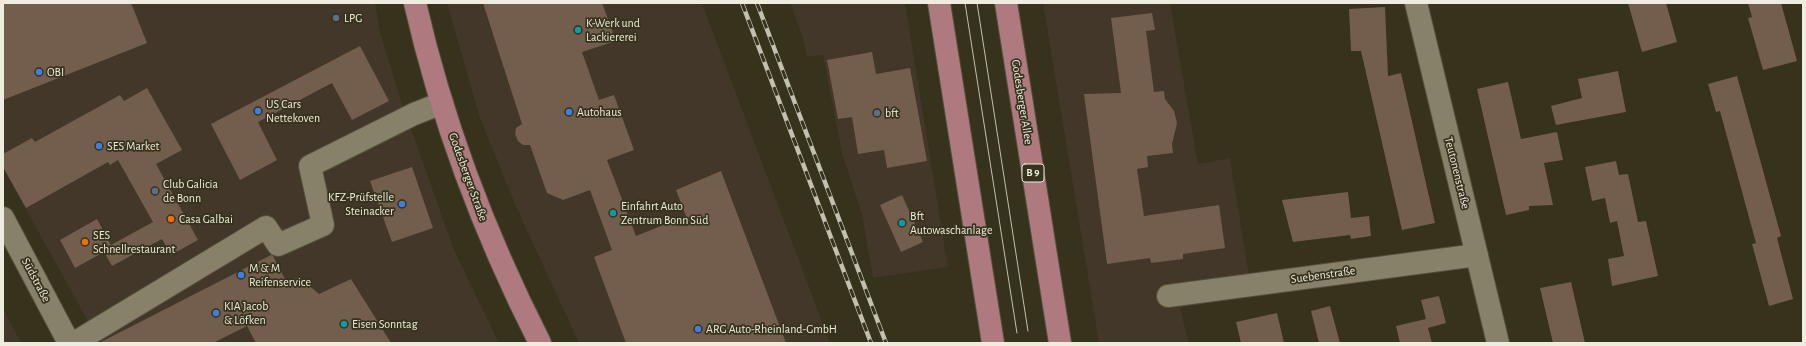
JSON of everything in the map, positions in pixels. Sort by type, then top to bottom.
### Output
[{"type":"main road","name":"Godesberger Straße","points":[[415,3],[442,103],[467,176],[495,250],[540,343]]},
{"type":"main road","points":[[940,3],[993,343]]},
{"type":"main road","name":"Godesberger Allee","points":[[1006,3],[1060,343]]},
{"type":"street","name":"Teutonenstraße","points":[[1416,3],[1498,343]]},
{"type":"street","points":[[74,343],[266,227],[278,245],[323,225],[310,166],[414,114],[442,103]]},
{"type":"street","name":"Südstraße","points":[[3,218],[69,343]]},
{"type":"street","name":"Suebenstraße","points":[[1168,296],[1478,255]]},
{"type":"shaded area","points":[[3,3],[375,3],[380,32],[400,98],[454,250],[499,343],[100,343],[3,168]]},
{"type":"shaded area","points":[[447,3],[702,3],[830,343],[579,343],[516,207],[479,115]]},
{"type":"shaded area","points":[[790,3],[905,3],[948,267],[873,278],[862,215],[842,153],[823,55],[807,57],[803,38]]},
{"type":"shaded area","points":[[1043,3],[1170,3],[1198,164],[1230,158],[1252,294],[1180,308],[1189,343],[1099,343]]},
{"type":"shaded area","points":[[3,308],[21,343],[3,343]]},
{"type":"building","name":"OBI","points":[[3,3],[131,3],[147,43],[3,100]]},
{"type":"building","points":[[483,3],[602,3],[616,41],[582,52],[599,100],[614,95],[634,150],[607,160],[636,236],[686,216],[676,190],[721,171],[786,343],[626,343],[594,257],[612,250],[590,190],[563,200],[547,193],[530,145],[523,145],[518,141],[515,134],[516,128],[522,124]]},
{"type":"building","points":[[1628,3],[1666,3],[1677,42],[1642,52]]},
{"type":"building","points":[[1748,3],[1781,3],[1797,61],[1763,70],[1748,18],[1752,17]]},
{"type":"building","points":[[1385,7],[1388,76],[1401,73],[1435,223],[1402,230],[1361,51],[1351,51],[1349,9]]},
{"type":"building","points":[[1152,13],[1155,30],[1146,31],[1154,92],[1164,91],[1165,99],[1174,111],[1177,123],[1172,144],[1173,153],[1147,156],[1148,167],[1137,169],[1144,216],[1219,205],[1225,248],[1183,254],[1183,259],[1151,263],[1150,258],[1107,264],[1084,94],[1121,93],[1111,18]]},
{"type":"building","name":"US Cars Nettekoven","points":[[360,46],[389,101],[352,120],[332,83],[258,122],[277,160],[240,180],[211,124]]},
{"type":"building","name":"bft","points":[[872,52],[876,74],[910,68],[927,161],[887,168],[884,150],[858,154],[852,117],[838,119],[827,60]]},
{"type":"building","points":[[1618,71],[1626,112],[1556,125],[1551,106],[1582,98],[1578,79]]},
{"type":"building","points":[[1737,76],[1781,236],[1777,238],[1793,299],[1769,306],[1752,244],[1756,243],[1720,111],[1716,112],[1708,84]]},
{"type":"building","points":[[1508,82],[1521,139],[1557,132],[1563,160],[1544,163],[1553,205],[1529,206],[1529,210],[1506,215],[1477,89]]},
{"type":"building","name":"SES Market","points":[[147,88],[182,150],[156,164],[198,240],[171,255],[162,239],[112,266],[104,252],[75,268],[60,240],[97,219],[111,245],[153,222],[118,160],[110,165],[108,162],[26,208],[3,167],[3,154],[32,138],[35,142],[120,95],[124,101]]},
{"type":"building","points":[[1616,161],[1619,175],[1628,174],[1638,222],[1646,221],[1658,276],[1612,286],[1608,259],[1624,256],[1617,221],[1610,223],[1605,198],[1592,201],[1585,167]]},
{"type":"building","name":"KFZ-Prüfstelle Steinacker","points":[[412,167],[433,228],[392,242],[370,181]]},
{"type":"building","points":[[1348,192],[1351,218],[1369,216],[1371,236],[1351,239],[1350,235],[1293,242],[1282,200]]},
{"type":"building","name":"Bft Autowaschanlage","points":[[902,195],[923,242],[901,252],[880,205]]},
{"type":"building","points":[[271,255],[273,256],[286,281],[299,277],[319,294],[351,279],[391,343],[256,343],[247,326],[213,343],[99,343]]},
{"type":"building","points":[[1571,282],[1585,343],[1553,343],[1540,288]]},
{"type":"building","points":[[1439,296],[1446,323],[1428,328],[1432,343],[1400,343],[1396,326],[1426,319],[1421,300]]},
{"type":"building","points":[[1330,306],[1340,343],[1319,343],[1311,311]]},
{"type":"building","points":[[1277,313],[1284,343],[1241,343],[1236,322]]},
{"type":"tram line","points":[[965,3],[1017,333]]},
{"type":"tram line","points":[[977,3],[1028,331]]},
{"type":"railway","points":[[742,3],[871,343]]},
{"type":"railway","points":[[757,3],[886,343]]},
{"type":"place","name":"LPG","points":[[336,18]]},
{"type":"place","name":"K-Werk und Lackiererei","points":[[578,30]]},
{"type":"place","name":"OBI","points":[[39,72]]},
{"type":"place","name":"US Cars Nettekoven","points":[[258,111]]},
{"type":"place","name":"Autohaus","points":[[569,112]]},
{"type":"place","name":"bft","points":[[877,113]]},
{"type":"place","name":"SES Market","points":[[99,146]]},
{"type":"place","name":"Club Galicia de Bonn","points":[[155,191]]},
{"type":"place","name":"KFZ-Prüfstelle Steinacker","points":[[402,204]]},
{"type":"place","name":"Einfahrt Auto Zentrum Bonn Süd","points":[[613,213]]},
{"type":"place","name":"Casa Galbai","points":[[171,219]]},
{"type":"place","name":"Bft Autowaschanlage","points":[[902,223]]},
{"type":"place","name":"SES Schnellrestaurant","points":[[85,242]]},
{"type":"place","name":"M & M Reifenservice","points":[[241,275]]},
{"type":"place","name":"KIA Jacob & Löfken","points":[[216,313]]},
{"type":"place","name":"Eisen Sonntag","points":[[344,324]]},
{"type":"place","name":"ARG Auto-Rheinland-GmbH","points":[[698,329]]}]
